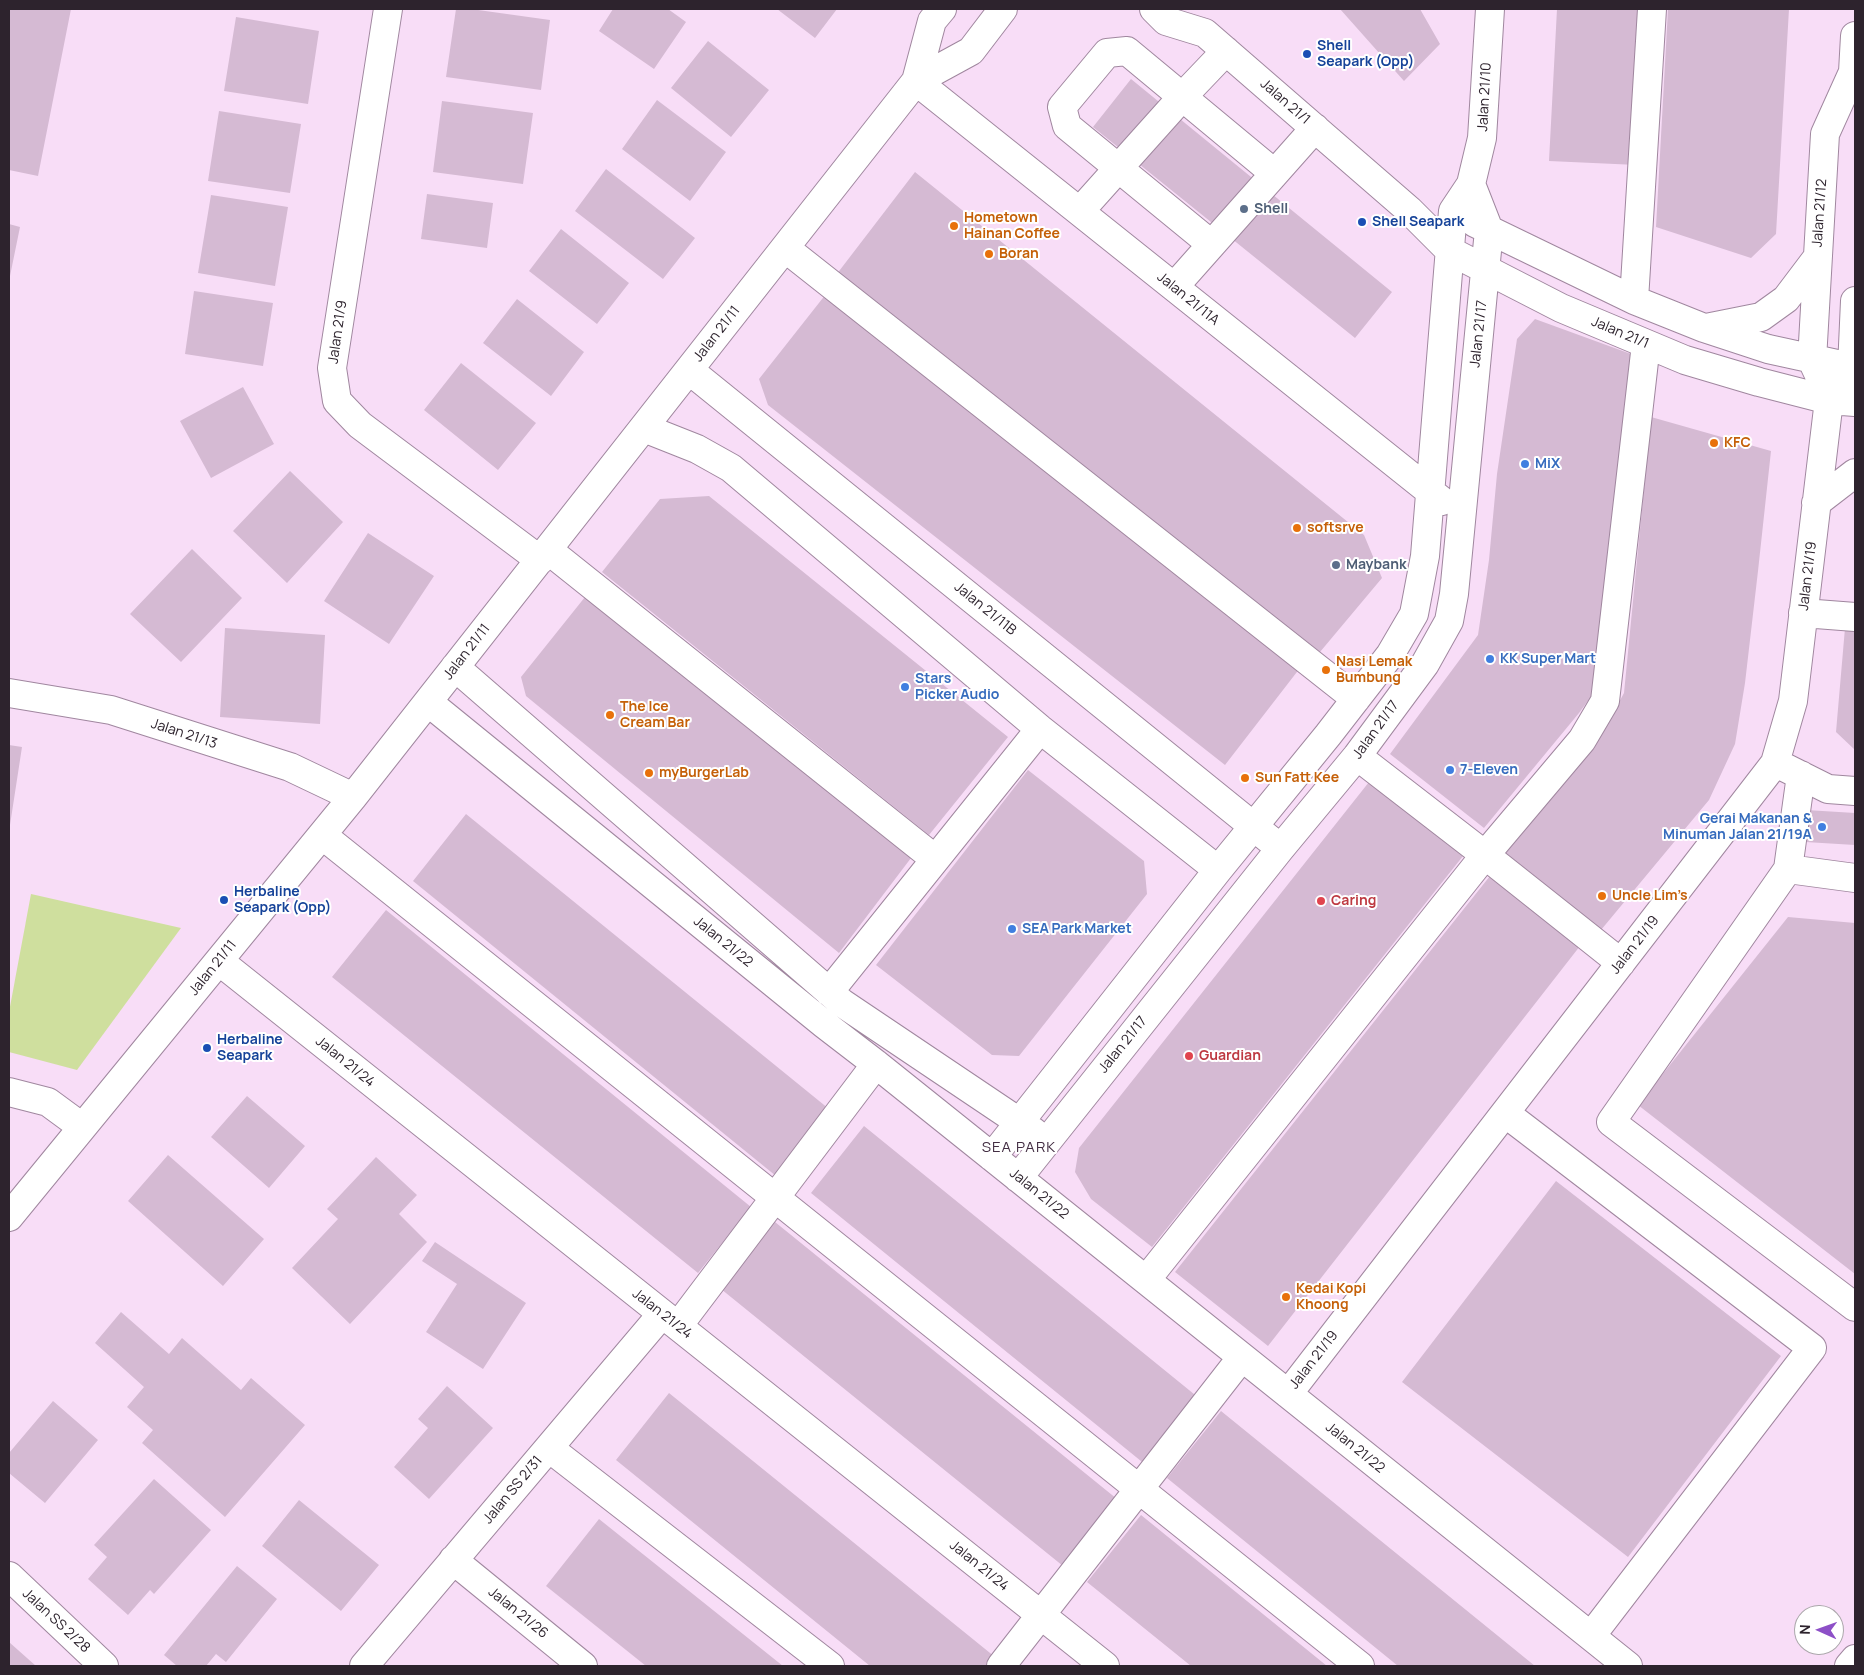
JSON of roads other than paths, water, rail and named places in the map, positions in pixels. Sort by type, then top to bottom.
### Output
[{"type":"street","name":"Jalan 21/9","points":[[388,9],[332,368],[337,401],[360,425],[544,555],[935,859]]},
{"type":"street","name":"Jalan 21/11","points":[[9,1216],[353,797],[916,81],[932,21],[942,9]]},
{"type":"street","name":"Jalan 21/11","points":[[916,81],[971,51],[1003,9]]},
{"type":"street","name":"Jalan 21/1","points":[[1154,9],[1166,21],[1200,21],[1226,51],[1409,210],[1450,252],[1561,308],[1684,360],[1759,382],[1842,401]]},
{"type":"street","name":"Jalan 21/10","points":[[1453,211],[1471,184],[1482,138],[1490,9]]},
{"type":"street","points":[[1634,300],[1652,9]]},
{"type":"street","name":"Jalan 21/12","points":[[1812,360],[1825,134],[1854,79],[1855,36]]},
{"type":"street","points":[[1211,244],[1066,126],[1062,107],[1107,53],[1128,51],[1274,173]]},
{"type":"street","points":[[1080,211],[1226,51]]},
{"type":"street","name":"Jalan 21/11A","points":[[916,81],[1461,515]]},
{"type":"street","points":[[1174,287],[1315,128]]},
{"type":"street","points":[[1471,184],[1489,230]]},
{"type":"street","points":[[1409,210],[1453,211],[1634,300],[1704,328],[1768,349],[1854,368]]},
{"type":"street","points":[[992,1157],[1218,870],[1356,699],[1390,655],[1414,614],[1425,556],[1453,211]]},
{"type":"street","name":"Jalan 21/17","points":[[1018,1178],[1280,849],[1357,756],[1425,664],[1449,621],[1454,594],[1489,230]]},
{"type":"street","points":[[785,248],[1356,699]]},
{"type":"street","points":[[1704,328],[1761,317],[1786,299],[1817,258]]},
{"type":"street","points":[[1842,401],[1854,368],[1855,300]]},
{"type":"street","points":[[1146,1280],[1485,855],[1582,740],[1605,701],[1646,344]]},
{"type":"street","points":[[1812,360],[1842,401]]},
{"type":"street","name":"Jalan 21/11B","points":[[689,370],[1280,849]]},
{"type":"street","name":"Jalan 21/19","points":[[1288,1394],[1776,764],[1794,701],[1816,503],[1842,401]]},
{"type":"street","points":[[644,428],[697,449],[731,468],[1040,729],[1218,870]]},
{"type":"street","points":[[1816,503],[1855,473]]},
{"type":"street","points":[[1803,613],[1855,616]]},
{"type":"street","points":[[456,667],[835,997],[1046,1141]]},
{"type":"street","name":"Jalan 21/13","points":[[9,693],[111,710],[290,767],[353,797]]},
{"type":"street","name":"Jalan 21/22","points":[[428,702],[824,1024],[1628,1666]]},
{"type":"street","points":[[824,1024],[835,997],[935,859],[1040,729]]},
{"type":"street","points":[[1357,756],[1621,963]]},
{"type":"street","points":[[1776,764],[1828,789],[1855,791]]},
{"type":"street","points":[[1801,775],[1788,869],[1610,1122],[1855,1307]]},
{"type":"street","points":[[322,835],[1360,1666]]},
{"type":"street","points":[[1788,869],[1855,878]]},
{"type":"street","name":"Jalan 21/24","points":[[219,961],[1105,1666]]},
{"type":"street","name":"Jalan SS 2/31","points":[[364,1666],[549,1448],[670,1320],[775,1197],[876,1064]]},
{"type":"street","points":[[9,1092],[48,1102],[82,1127]]},
{"type":"street","points":[[1505,1113],[1812,1348],[1591,1636]]},
{"type":"street","points":[[1001,1666],[1242,1357]]},
{"type":"street","points":[[549,1448],[830,1666]]},
{"type":"street","name":"Jalan 21/26","points":[[453,1560],[582,1666]]},
{"type":"street","name":"Jalan SS 2/28","points":[[9,1576],[104,1666]]},
{"type":"street","points":[[1850,1666],[1855,1659]]},
{"type":"place","name":"Shell Seapark (Opp)","points":[[1307,54]]},
{"type":"place","name":"Shell","points":[[1244,209]]},
{"type":"place","name":"Shell Seapark","points":[[1362,222]]},
{"type":"place","name":"Hometown Hainan Coffee","points":[[954,226]]},
{"type":"place","name":"Boran","points":[[989,254]]},
{"type":"place","name":"KFC","points":[[1714,443]]},
{"type":"place","name":"MiX","points":[[1525,464]]},
{"type":"place","name":"softsrve","points":[[1297,528]]},
{"type":"place","name":"Maybank","points":[[1336,565]]},
{"type":"place","name":"KK Super Mart","points":[[1490,659]]},
{"type":"place","name":"Nasi Lemak Bumbung","points":[[1326,670]]},
{"type":"place","name":"Stars Picker Audio","points":[[905,687]]},
{"type":"place","name":"The Ice Cream Bar","points":[[610,715]]},
{"type":"place","name":"7-Eleven","points":[[1450,770]]},
{"type":"place","name":"myBurgerLab","points":[[649,773]]},
{"type":"place","name":"Sun Fatt Kee","points":[[1245,778]]},
{"type":"place","name":"Gerai Makanan & Minuman Jalan 21/19A","points":[[1822,827]]},
{"type":"place","name":"Uncle Lim’s","points":[[1602,896]]},
{"type":"place","name":"Herbaline Seapark (Opp)","points":[[224,900]]},
{"type":"place","name":"Caring","points":[[1321,901]]},
{"type":"place","name":"SEA Park Market","points":[[1012,929]]},
{"type":"place","name":"Herbaline Seapark","points":[[207,1048]]},
{"type":"place","name":"Guardian","points":[[1189,1056]]},
{"type":"place","name":"Kedai Kopi Khoong","points":[[1286,1297]]},
{"type":"district","name":"SEA PARK","points":[[1019,1148]]}]
